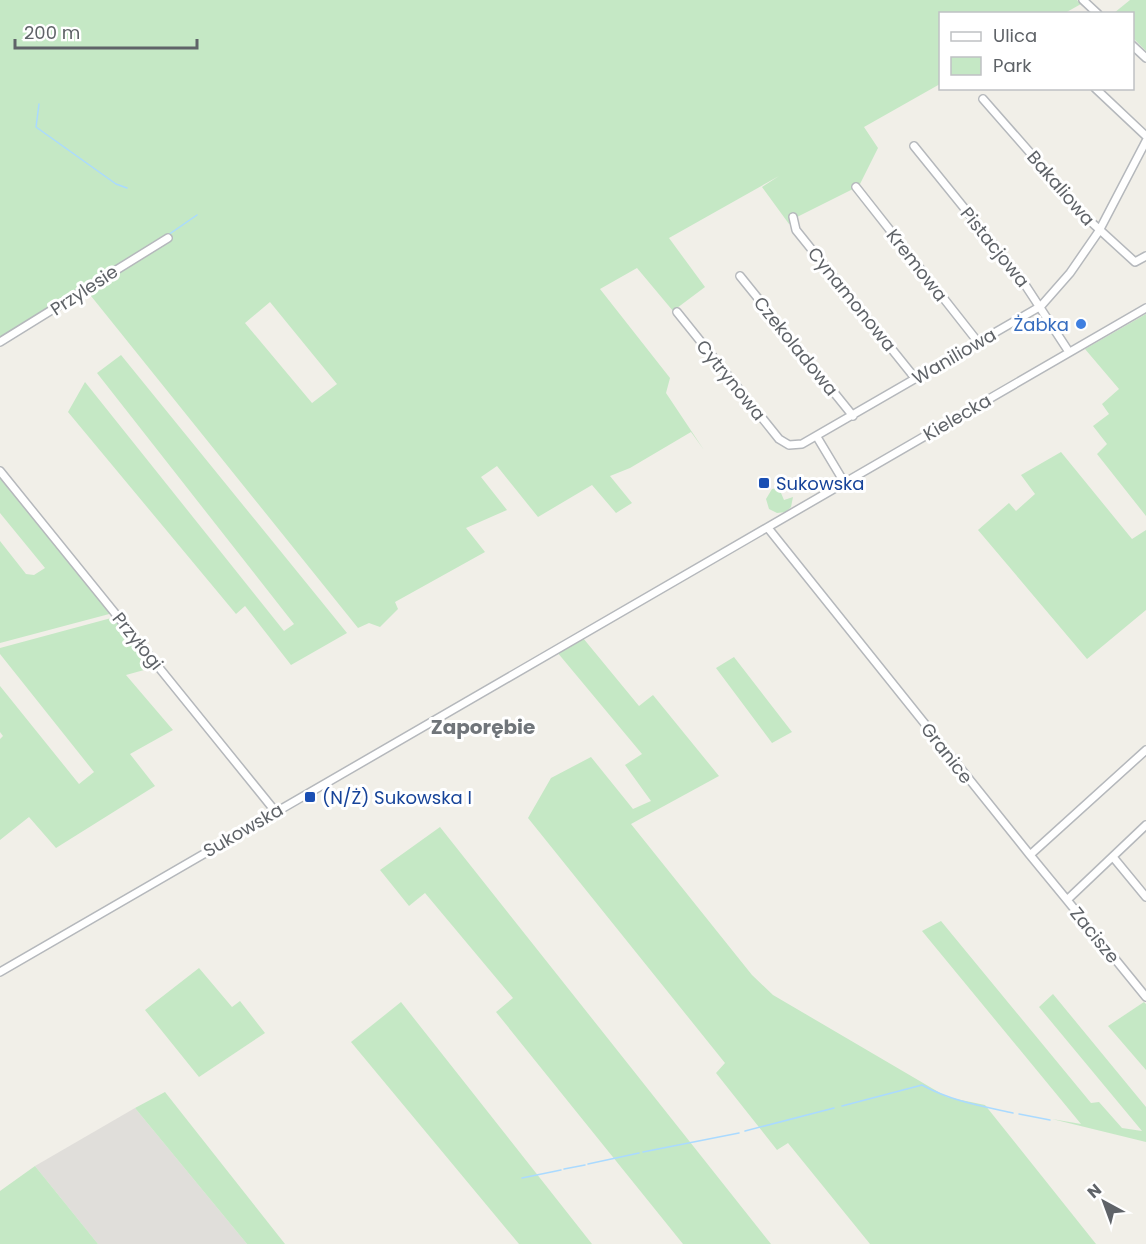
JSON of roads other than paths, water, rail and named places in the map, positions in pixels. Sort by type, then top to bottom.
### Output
[{"type":"street","points":[[1083,0],[1096,12]]},
{"type":"street","points":[[1134,47],[1146,58]]},
{"type":"street","points":[[1097,90],[1146,136]]},
{"type":"street","name":"Bakaliowa","points":[[983,99],[1099,231],[1135,262],[1146,256]]},
{"type":"street","name":"Waniliowa","points":[[789,445],[802,444],[817,437],[1041,306],[1070,273],[1099,231],[1146,141]]},
{"type":"street","name":"Pistacjowa","points":[[914,146],[1041,306],[1069,352]]},
{"type":"street","name":"Kremowa","points":[[856,188],[978,342]]},
{"type":"street","name":"Cynamonowa","points":[[793,217],[796,230],[915,378]]},
{"type":"street","name":"Przylesie","points":[[0,342],[168,238]]},
{"type":"street","name":"Czekoladowa","points":[[740,276],[853,416]]},
{"type":"street","name":"Kielecka","points":[[768,528],[1146,308]]},
{"type":"street","name":"Cytrynowa","points":[[676,312],[779,439],[789,445]]},
{"type":"street","points":[[817,437],[844,482]]},
{"type":"street","name":"Przyłogi","points":[[0,471],[275,811]]},
{"type":"street","name":"Sukowska","points":[[0,972],[768,528]]},
{"type":"street","name":"Granice","points":[[768,528],[1030,855]]},
{"type":"street","points":[[1030,855],[1146,750]]},
{"type":"street","name":"Zacisze","points":[[1067,900],[1146,825]]},
{"type":"street","name":"Zacisze","points":[[1030,855],[1146,996]]},
{"type":"street","points":[[1113,857],[1146,897]]},
{"type":"waterway","points":[[39,104],[36,127],[116,184],[127,188]]},
{"type":"waterway","points":[[168,235],[197,215]]},
{"type":"waterway","points":[[91,282],[128,259]]},
{"type":"waterway","points":[[842,1106],[922,1085],[955,1099],[1013,1113]]},
{"type":"waterway","points":[[745,1131],[834,1108]]},
{"type":"waterway","points":[[1019,1114],[1050,1120]]},
{"type":"waterway","points":[[643,1152],[739,1133]]},
{"type":"waterway","points":[[588,1164],[639,1153]]},
{"type":"waterway","points":[[564,1169],[585,1165]]},
{"type":"waterway","points":[[522,1178],[561,1170]]},
{"type":"place","name":"Żabka","points":[[1081,324]]},
{"type":"place","name":"Sukowska","points":[[764,483]]},
{"type":"place","name":"(N/Ż) Sukowska I","points":[[310,797]]},
{"type":"district","name":"Zaporębie","points":[[483,727]]}]
